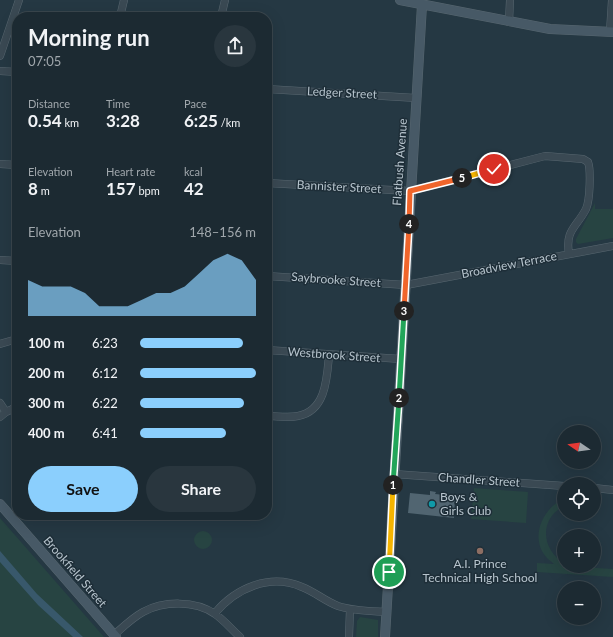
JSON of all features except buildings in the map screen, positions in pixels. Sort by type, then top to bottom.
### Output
[{"type":"street","points":[[15,12],[19,0]]},
{"type":"street","points":[[121,12],[124,0]]},
{"type":"street","points":[[222,12],[225,0]]},
{"type":"street","points":[[400,0],[423,2],[509,22],[570,31],[611,32],[612,0]]},
{"type":"street","points":[[509,22],[510,0]]},
{"type":"street","name":"Flatbush Avenue","points":[[385,637],[406,285],[410,191],[423,2]]},
{"type":"street","points":[[0,56],[12,21]]},
{"type":"street","points":[[0,71],[12,72]]},
{"type":"street","name":"Ledger Street","points":[[272,89],[416,98]]},
{"type":"street","name":"Bannister Street","points":[[272,182],[410,191],[545,156],[584,159],[588,162],[590,169],[587,203],[568,240],[569,254]]},
{"type":"street","points":[[0,164],[12,165]]},
{"type":"street","name":"Broadview Terrace","points":[[406,285],[613,246]]},
{"type":"street","points":[[0,260],[12,260]]},
{"type":"street","name":"Saybrooke Street","points":[[272,276],[406,285]]},
{"type":"street","points":[[0,344],[12,340]]},
{"type":"street","name":"Westbrook Street","points":[[272,350],[401,360]]},
{"type":"street","points":[[272,416],[292,417],[308,413],[319,402],[324,390],[329,355]]},
{"type":"street","points":[[0,403],[3,415],[12,410]]},
{"type":"street","name":"Chandler Street","points":[[394,474],[557,486]]},
{"type":"street","points":[[601,489],[613,490]]},
{"type":"street","name":"Brookfield Street","points":[[0,504],[12,518]]},
{"type":"street","name":"Brookfield Street","points":[[14,520],[115,636]]},
{"type":"street","points":[[215,614],[223,604],[236,594],[251,586],[280,582],[302,587],[326,601],[350,610],[386,612]]},
{"type":"street","points":[[115,636],[134,617],[154,607],[179,604],[194,606],[215,614],[240,637]]},
{"type":"street","points":[[349,637],[350,610]]},
{"type":"green space","points":[[595,203],[595,209],[613,209],[613,238],[578,244],[576,239]]},
{"type":"green space","points":[[474,488],[528,492],[526,523],[471,519]]},
{"type":"green space","points":[[556,503],[557,511],[550,518],[546,534],[547,542],[557,558],[557,573],[601,573],[601,568],[613,569],[613,577],[537,572],[537,563],[554,564],[547,558],[542,550],[539,542],[539,533],[540,525],[544,517]]},
{"type":"green space","points":[[0,518],[104,637],[0,637]]},
{"type":"green space","points":[[203,531],[209,534],[212,540],[209,546],[203,549],[197,546],[194,540],[197,534]]},
{"type":"green space","points":[[360,617],[378,620],[378,637],[356,637],[357,621]]},
{"type":"water","points":[[0,551],[37,594],[83,637],[73,637],[38,605],[0,562]]},
{"type":"place","name":"Boys & Girls Club","points":[[432,504]]},
{"type":"place","name":"A.I. Prince Technical High School","points":[[480,551]]},
{"type":"route","points":[[389,572],[410,191],[494,169]]}]
